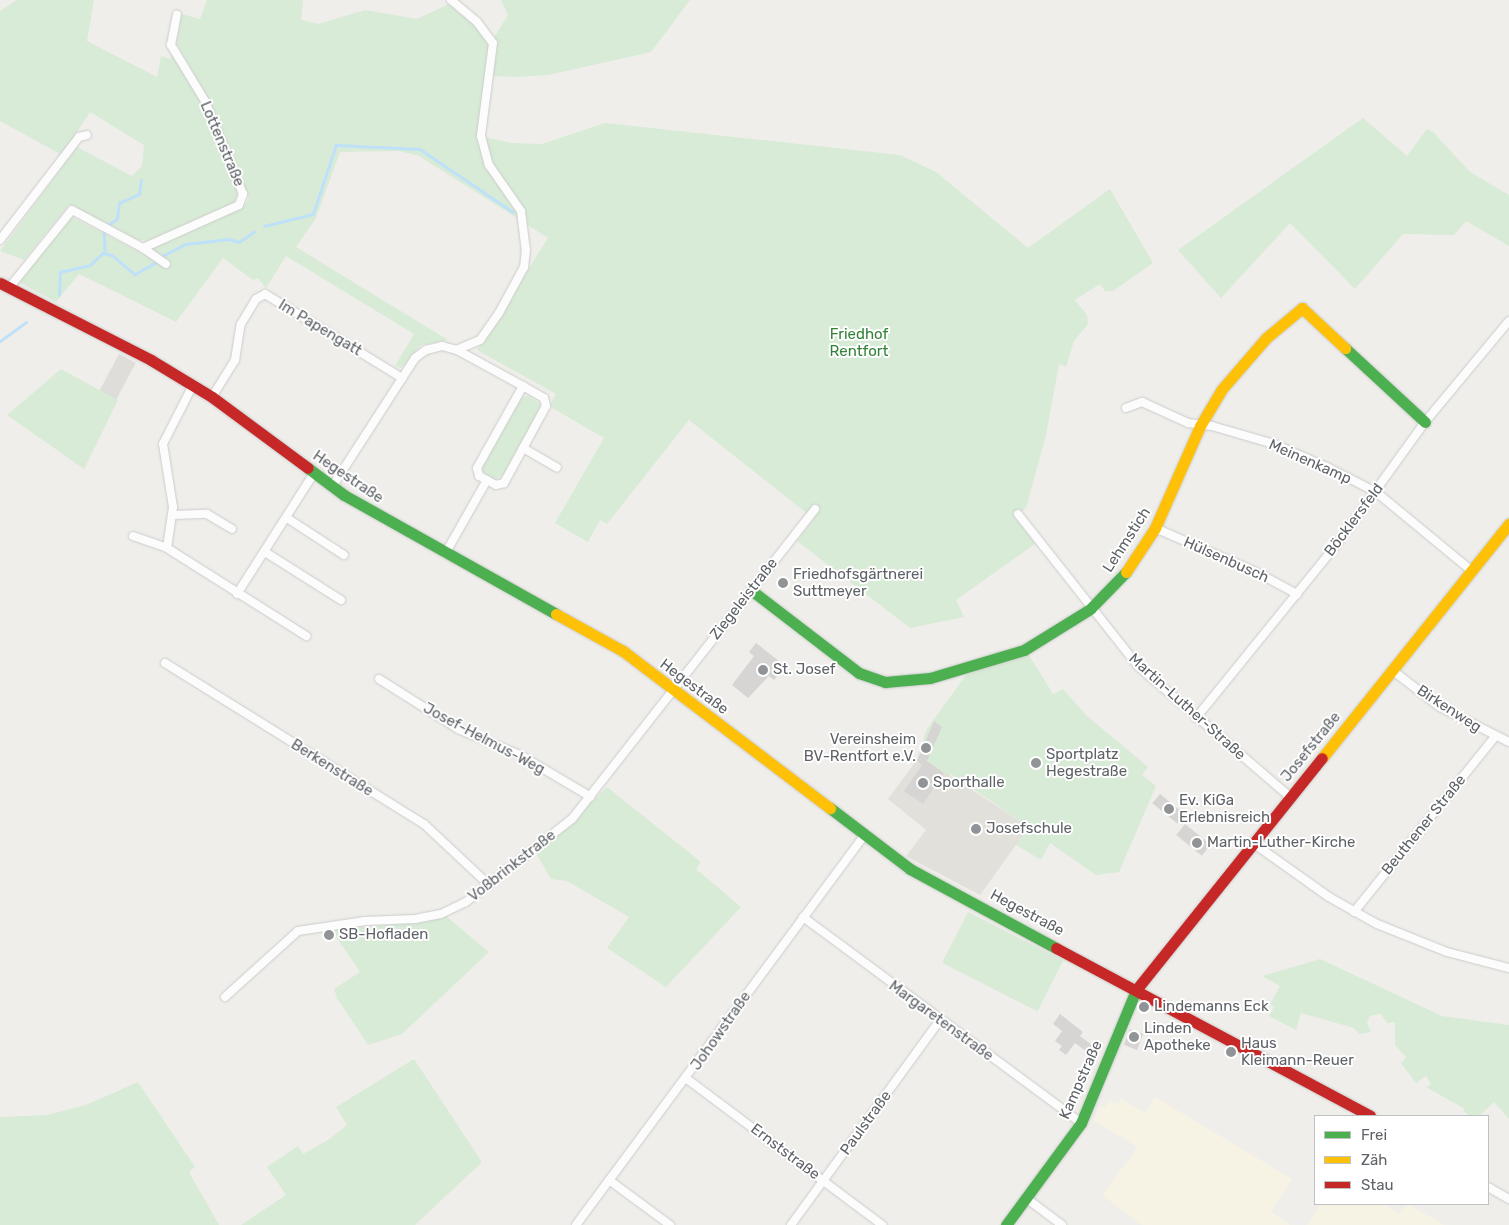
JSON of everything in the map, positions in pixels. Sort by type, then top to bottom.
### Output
[{"type":"street","points":[[451,0],[477,22],[493,43],[481,136],[489,165],[521,211],[526,249],[524,267],[499,313],[480,340],[457,350]]},
{"type":"street","name":"Lottenstraße","points":[[143,248],[239,205],[243,194],[205,101],[172,45],[177,15]]},
{"type":"street","points":[[0,240],[79,137],[87,135]]},
{"type":"street","points":[[5,285],[72,210],[143,248],[166,264]]},
{"type":"street","name":"Hegestraße","points":[[5,285],[193,385],[332,486],[445,554],[623,651],[864,836],[910,869],[1137,988],[1368,1115]]},
{"type":"street","name":"Im Papengatt","points":[[212,397],[232,367],[241,324],[256,299],[264,294],[402,378]]},
{"type":"street","name":"Lehmstich","points":[[751,590],[859,673],[896,683],[939,676],[1024,650],[1090,609],[1125,573],[1155,528],[1200,426],[1246,360],[1302,308],[1425,422]]},
{"type":"street","name":"Böcklersfeld","points":[[1196,718],[1297,594],[1376,492],[1425,422],[1509,321]]},
{"type":"street","points":[[332,486],[402,378],[426,350],[442,346],[457,350],[523,386],[544,398],[546,406],[504,483],[496,485],[479,476],[476,468],[523,386]]},
{"type":"street","points":[[167,548],[173,511],[163,444],[193,385]]},
{"type":"street","name":"Meinenkamp","points":[[1126,408],[1142,402],[1200,426],[1212,426],[1274,444],[1376,492],[1472,570]]},
{"type":"street","points":[[523,448],[557,468]]},
{"type":"street","points":[[237,594],[314,473]]},
{"type":"street","points":[[445,554],[487,480]]},
{"type":"street","name":"Ziegeleistraße","points":[[673,690],[815,509]]},
{"type":"street","points":[[173,511],[206,514],[232,529]]},
{"type":"street","name":"Martin-Luther-Straße","points":[[1018,514],[1090,609],[1139,666],[1196,718],[1290,797]]},
{"type":"street","points":[[287,518],[344,555]]},
{"type":"street","name":"Josefstraße","points":[[1137,988],[1509,524]]},
{"type":"street","name":"Hülsenbusch","points":[[1155,528],[1256,572],[1297,594]]},
{"type":"street","points":[[133,536],[167,548],[306,636]]},
{"type":"street","points":[[265,552],[341,600]]},
{"type":"street","name":"Berkenstraße","points":[[165,663],[424,824],[489,885]]},
{"type":"street","name":"Birkenweg","points":[[1392,670],[1440,707],[1494,738],[1509,742]]},
{"type":"street","name":"Josef-Helmus-Weg","points":[[379,680],[458,729],[520,755],[591,797]]},
{"type":"street","name":"Voßbrinkstraße","points":[[225,997],[298,931],[441,914],[489,885],[572,819],[673,690]]},
{"type":"street","name":"Beuthener Straße","points":[[1354,912],[1494,738]]},
{"type":"street","name":"Johowstraße","points":[[576,1225],[687,1079],[803,917],[864,836]]},
{"type":"street","points":[[1253,843],[1354,912],[1433,947],[1509,968]]},
{"type":"street","name":"Margaretenstraße","points":[[803,917],[1081,1123]]},
{"type":"street","name":"Kampstraße","points":[[1006,1225],[1081,1123],[1137,988]]},
{"type":"street","name":"Paulstraße","points":[[791,1225],[940,1020]]},
{"type":"street","name":"Ernststraße","points":[[687,1079],[882,1225]]},
{"type":"street","points":[[609,1180],[670,1225]]},
{"type":"street","points":[[1489,1188],[1509,1200]]},
{"type":"street","points":[[1026,1198],[1062,1225]]},
{"type":"shaded area","points":[[119,354],[136,363],[116,400],[99,391]]},
{"type":"shaded area","name":"Josefschule","points":[[926,760],[1029,827],[980,895],[906,856],[926,830],[888,799],[916,761],[922,765]]},
{"type":"shaded area","points":[[1155,1097],[1292,1179],[1271,1212],[1290,1225],[1142,1225],[1102,1195],[1138,1147],[1094,1121],[1100,1106],[1105,1108],[1109,1100],[1118,1104],[1121,1099],[1146,1113]]},
{"type":"shaded area","points":[[1320,1205],[1386,1205],[1399,1213],[1407,1205],[1410,1205],[1444,1225],[1307,1225]]},
{"type":"green space","points":[[17,0],[94,0],[87,41],[157,77],[161,56],[170,59],[173,52],[198,93],[238,189],[235,203],[147,241],[128,238],[69,205],[24,260],[0,251],[77,147],[132,176],[142,166],[144,145],[90,112],[62,155],[0,121],[0,11]]},
{"type":"green space","name":"Friedhof Rentfort","points":[[207,0],[303,0],[301,20],[318,24],[365,10],[417,19],[451,3],[473,21],[489,46],[480,136],[511,143],[542,144],[605,123],[900,155],[936,172],[1028,248],[1110,189],[1153,263],[1113,291],[1105,291],[1100,284],[1075,300],[1087,315],[1088,324],[1074,341],[1066,367],[1059,364],[1046,435],[1026,508],[1015,517],[1035,544],[956,600],[964,617],[910,628],[797,541],[814,519],[689,420],[607,524],[600,520],[588,542],[555,523],[604,438],[549,406],[556,394],[477,350],[548,238],[419,156],[399,151],[340,152],[316,218],[296,247],[448,340],[421,345],[401,368],[395,366],[414,334],[286,256],[266,288],[258,278],[253,280],[223,258],[176,322],[79,274],[56,302],[19,282],[72,217],[162,264],[150,251],[153,247],[246,204],[249,197],[210,102],[177,44],[181,14],[200,19]]},
{"type":"green space","points":[[501,0],[690,0],[651,52],[548,75],[515,77],[493,76],[495,36],[508,15]]},
{"type":"green space","points":[[1363,118],[1407,156],[1427,129],[1433,132],[1470,172],[1509,195],[1509,246],[1466,221],[1454,235],[1403,234],[1355,289],[1290,223],[1221,298],[1178,250]]},
{"type":"green space","points":[[61,369],[118,400],[84,469],[7,415]]},
{"type":"green space","points":[[528,396],[539,403],[541,408],[503,475],[494,480],[483,472],[482,464],[521,397]]},
{"type":"green space","name":"Sportplatz Hegestraße","points":[[1027,652],[1053,694],[1063,689],[1087,716],[1148,767],[1142,775],[1156,786],[1119,872],[1096,875],[1050,843],[1041,860],[1016,845],[1029,827],[951,774],[949,776],[926,760],[922,765],[916,761],[927,729],[966,675]]},
{"type":"green space","points":[[607,787],[701,862],[696,869],[741,907],[666,987],[607,948],[629,917],[567,881],[551,879],[537,855]]},
{"type":"green space","points":[[968,912],[1063,961],[1037,1011],[942,963]]},
{"type":"green space","points":[[446,916],[489,952],[402,1034],[368,1045],[337,998],[334,989],[360,972],[331,929],[418,923]]},
{"type":"green space","points":[[1320,959],[1442,1016],[1509,1025],[1509,1119],[1494,1102],[1480,1115],[1469,1115],[1463,1111],[1465,1109],[1426,1087],[1431,1084],[1426,1076],[1416,1083],[1401,1063],[1406,1057],[1395,1045],[1395,1022],[1387,1023],[1381,1014],[1370,1016],[1367,1023],[1371,1032],[1359,1034],[1354,1028],[1301,1013],[1296,1030],[1269,1016],[1274,1007],[1270,1004],[1280,986],[1262,976]]},
{"type":"green space","points":[[414,1059],[482,1162],[415,1225],[241,1225],[286,1195],[267,1167],[298,1146],[303,1154],[328,1140],[347,1125],[336,1107]]},
{"type":"green space","points":[[138,1082],[195,1167],[189,1172],[219,1225],[0,1225],[0,1117],[47,1115],[86,1105]]},
{"type":"building","name":"St. Josef","points":[[756,643],[785,666],[774,680],[769,676],[748,698],[732,685],[754,656],[749,652]]},
{"type":"building","name":"Sporthalle","points":[[934,721],[942,727],[927,761],[944,773],[923,804],[904,791],[922,765],[917,761]]},
{"type":"building","name":"Ev. KiGa Erlebnisreich","points":[[1160,794],[1185,814],[1177,823],[1152,803]]},
{"type":"building","name":"Martin-Luther-Kirche","points":[[1185,824],[1211,845],[1202,856],[1176,835]]},
{"type":"building","points":[[1060,1014],[1083,1032],[1080,1036],[1092,1045],[1087,1052],[1075,1043],[1066,1055],[1059,1050],[1062,1046],[1055,1041],[1062,1031],[1053,1024]]},
{"type":"building","name":"Linden Apotheke","points":[[1130,1029],[1143,1034],[1137,1050],[1124,1045]]},
{"type":"waterway","points":[[264,226],[313,214],[336,145],[420,149],[513,212]]},
{"type":"waterway","points":[[109,224],[117,219],[119,203],[139,194],[141,180]]},
{"type":"waterway","points":[[104,231],[105,252]]},
{"type":"waterway","points":[[160,257],[186,244],[229,239],[239,242],[254,232]]},
{"type":"waterway","points":[[59,295],[60,272],[90,265],[103,253],[112,255],[135,274],[157,262]]},
{"type":"waterway","points":[[0,341],[26,322]]},
{"type":"traffic: fast","points":[[1345,348],[1425,422]]},
{"type":"traffic: fast","points":[[308,468],[344,495],[556,614]]},
{"type":"traffic: fast","points":[[751,590],[859,673],[885,682],[930,678],[1024,650],[1090,609],[1126,572]]},
{"type":"traffic: fast","points":[[830,808],[910,869],[1056,948]]},
{"type":"traffic: fast","points":[[1006,1225],[1081,1123],[1136,990]]},
{"type":"traffic: slow","points":[[1126,572],[1155,528],[1200,426],[1222,389],[1266,338],[1302,308],[1345,348]]},
{"type":"traffic: slow","points":[[1322,758],[1509,524]]},
{"type":"traffic: slow","points":[[556,614],[623,651],[830,808]]},
{"type":"traffic: jam","points":[[0,283],[151,360],[212,397],[308,468]]},
{"type":"traffic: jam","points":[[1136,990],[1322,758]]},
{"type":"traffic: jam","points":[[1056,948],[1368,1115]]},
{"type":"place","name":"Friedhofsgärtnerei Suttmeyer","points":[[783,583]]},
{"type":"place","name":"St. Josef","points":[[763,670]]},
{"type":"place","name":"Vereinsheim BV-Rentfort e.V.","points":[[926,748]]},
{"type":"place","name":"Sportplatz Hegestraße","points":[[1036,763]]},
{"type":"place","name":"Sporthalle","points":[[923,783]]},
{"type":"place","name":"Ev. KiGa Erlebnisreich","points":[[1169,809]]},
{"type":"place","name":"Josefschule","points":[[976,829]]},
{"type":"place","name":"Martin-Luther-Kirche","points":[[1197,843]]},
{"type":"place","name":"SB-Hofladen","points":[[329,935]]},
{"type":"place","name":"Lindemanns Eck","points":[[1144,1007]]},
{"type":"place","name":"Linden Apotheke","points":[[1134,1037]]},
{"type":"place","name":"Haus Kleimann-Reuer","points":[[1231,1052]]}]
